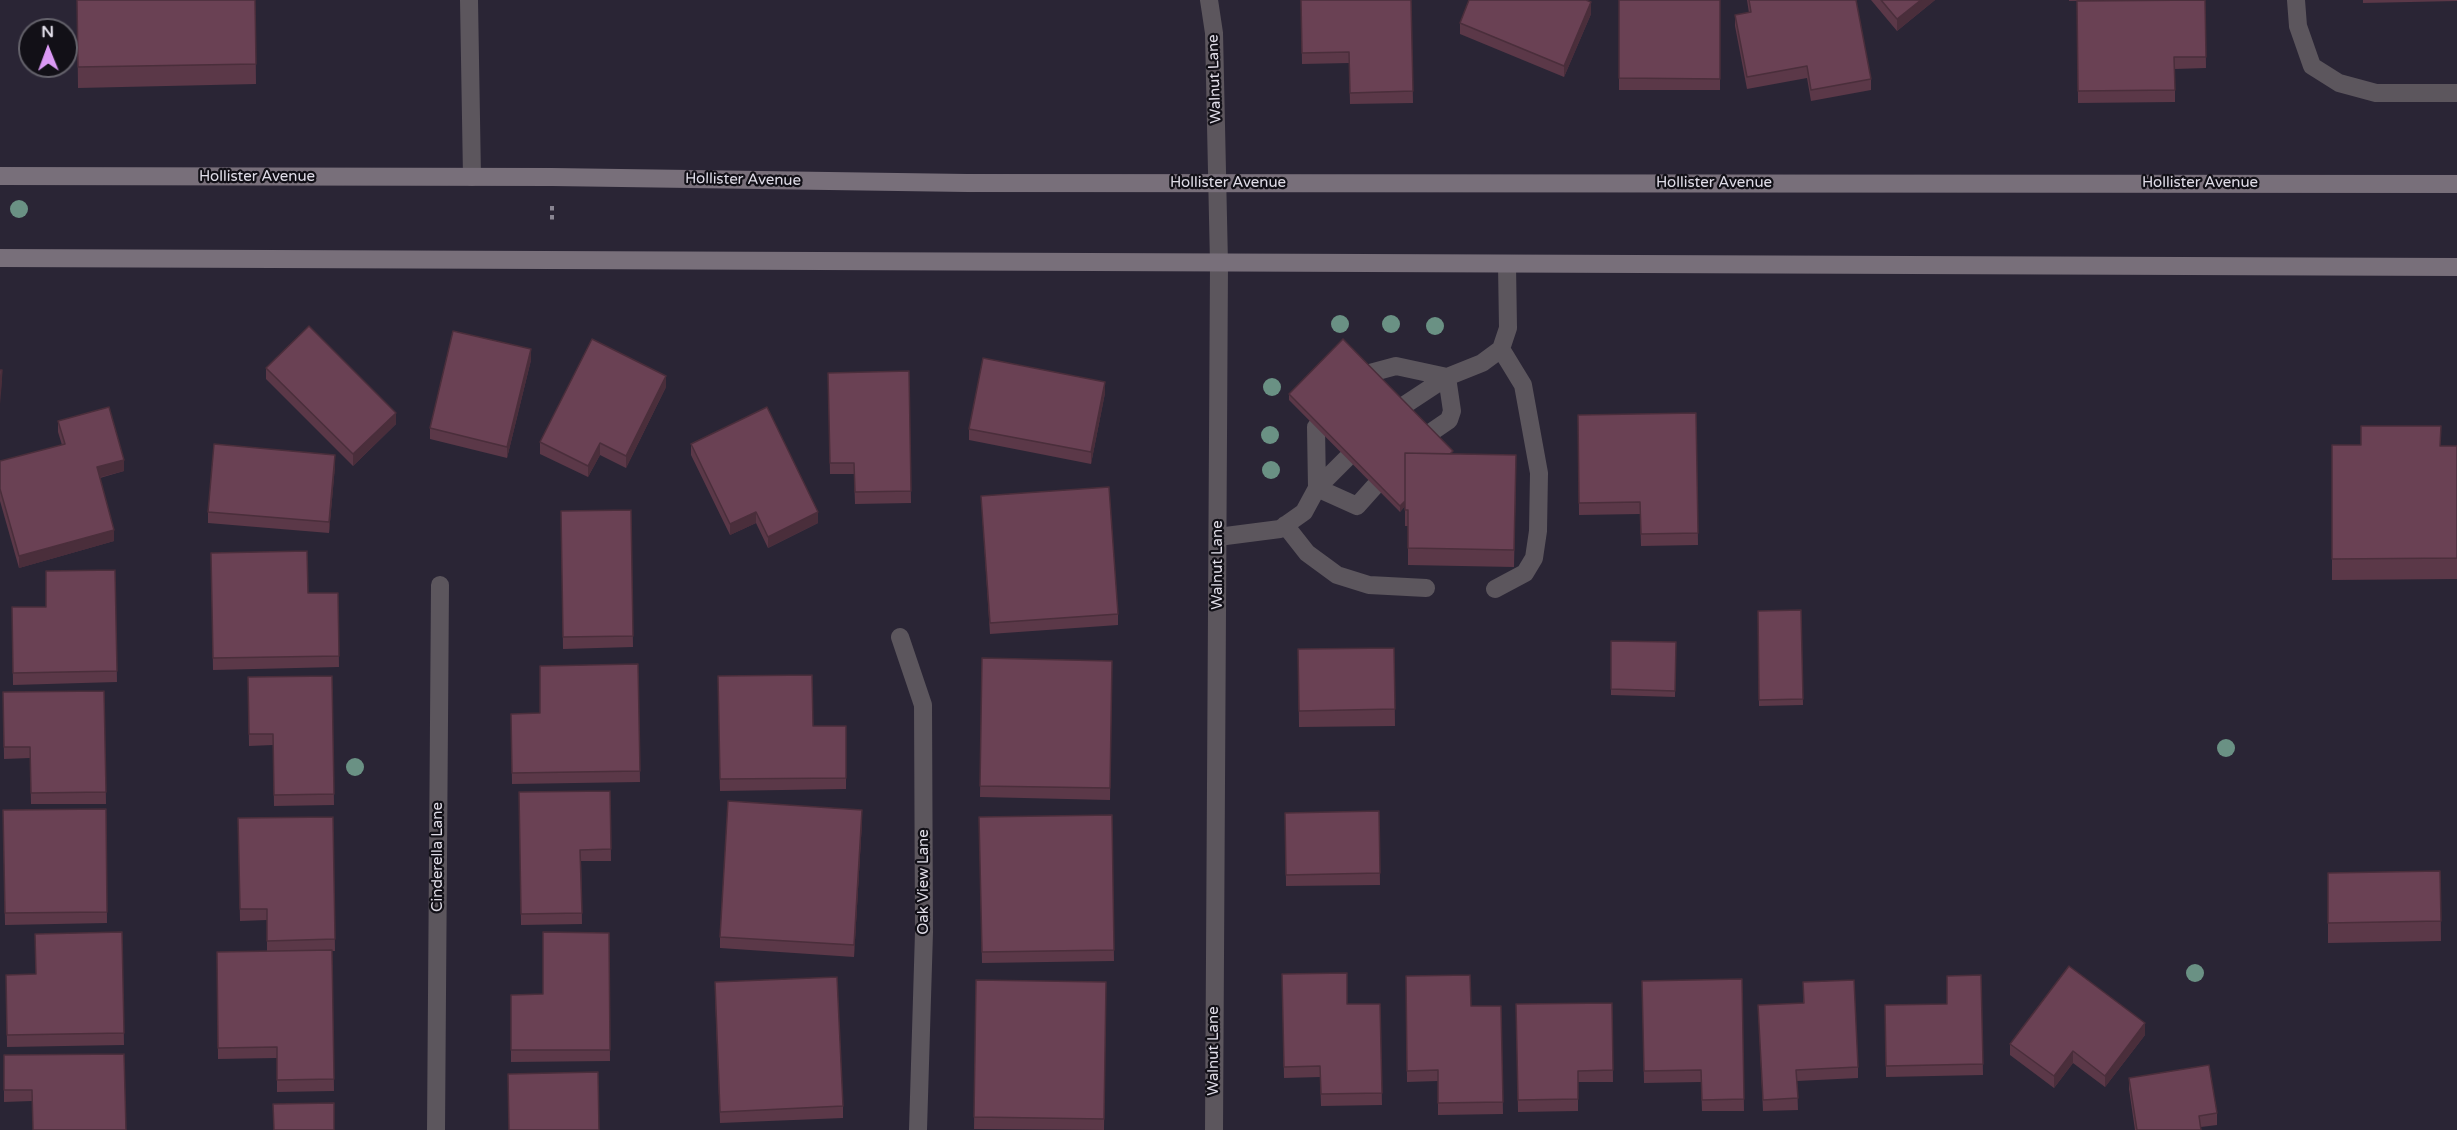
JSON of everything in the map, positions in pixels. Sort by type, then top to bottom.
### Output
[{"type":"main road","name":"Hollister Avenue","points":[[0,176],[1217,183],[2457,184]]},
{"type":"main road","points":[[0,258],[564,258],[1219,264],[2457,267]]},
{"type":"street","points":[[469,0],[472,177]]},
{"type":"street","name":"Walnut Lane","points":[[1209,0],[1214,33],[1219,264],[1214,1130]]},
{"type":"street","points":[[2296,0],[2298,26],[2312,66],[2339,83],[2376,93],[2457,93]]},
{"type":"street","points":[[1403,406],[1447,377],[1482,363],[1501,350],[1508,328],[1507,265]]},
{"type":"street","points":[[1495,589],[1525,573],[1534,558],[1539,473],[1523,385],[1501,350]]},
{"type":"street","points":[[1370,373],[1396,366],[1447,377]]},
{"type":"street","points":[[1430,433],[1449,420],[1452,411],[1447,377]]},
{"type":"street","points":[[1316,427],[1317,488]]},
{"type":"street","points":[[1218,537],[1260,533],[1285,525],[1304,512],[1317,488],[1346,459]]},
{"type":"street","points":[[1317,488],[1357,506],[1374,487]]},
{"type":"street","points":[[1285,525],[1307,553],[1337,575],[1369,585],[1426,588]]},
{"type":"street","name":"Cinderella Lane","points":[[436,1130],[440,585]]},
{"type":"street","name":"Oak View Lane","points":[[900,637],[923,705],[924,932],[918,1130]]},
{"type":"path","points":[[552,205],[552,224]]},
{"type":"building","points":[[77,0],[255,0],[256,64],[78,67]]},
{"type":"building","points":[[1301,0],[1411,0],[1413,91],[1350,93],[1349,52],[1302,53]]},
{"type":"building","points":[[1469,0],[1586,0],[1591,2],[1564,66],[1460,23]]},
{"type":"building","points":[[1619,0],[1720,0],[1720,79],[1619,78]]},
{"type":"building","points":[[1749,0],[1856,0],[1871,79],[1811,90],[1807,66],[1747,77],[1735,15],[1751,12]]},
{"type":"building","points":[[1881,0],[1921,0],[1897,19]]},
{"type":"building","points":[[2205,0],[2206,57],[2174,57],[2175,90],[2078,91],[2077,1]]},
{"type":"building","points":[[309,326],[396,413],[353,454],[266,368]]},
{"type":"building","points":[[453,331],[531,349],[507,447],[430,428]]},
{"type":"building","points":[[592,339],[666,376],[626,456],[600,443],[588,466],[540,442]]},
{"type":"building","points":[[1343,339],[1453,451],[1450,454],[1405,453],[1405,501],[1400,506],[1289,394]]},
{"type":"building","points":[[983,358],[1105,382],[1091,452],[969,429]]},
{"type":"building","points":[[909,371],[911,491],[855,492],[854,463],[830,463],[828,373]]},
{"type":"building","points":[[109,407],[124,460],[97,467],[114,530],[19,556],[0,489],[0,461],[65,444],[58,421]]},
{"type":"building","points":[[767,407],[818,512],[768,537],[756,512],[730,524],[691,444]]},
{"type":"building","points":[[1696,413],[1698,533],[1641,534],[1640,502],[1579,503],[1578,415]]},
{"type":"building","points":[[2361,426],[2441,426],[2440,446],[2457,446],[2457,558],[2332,559],[2332,445],[2361,445]]},
{"type":"building","points":[[214,444],[335,455],[329,522],[208,512]]},
{"type":"building","points":[[1405,453],[1516,455],[1514,550],[1408,548]]},
{"type":"building","points":[[1109,487],[1118,614],[990,623],[981,496]]},
{"type":"building","points":[[631,510],[633,636],[563,637],[561,511]]},
{"type":"building","points":[[307,551],[308,593],[338,593],[339,656],[213,658],[211,553]]},
{"type":"building","points":[[115,570],[117,671],[13,673],[12,607],[46,607],[46,571]]},
{"type":"building","points":[[1801,610],[1803,699],[1759,700],[1758,611]]},
{"type":"building","points":[[1611,641],[1676,642],[1675,691],[1611,689]]},
{"type":"building","points":[[1394,648],[1395,709],[1299,711],[1298,649]]},
{"type":"building","points":[[982,658],[1112,661],[1110,788],[980,786]]},
{"type":"building","points":[[638,664],[640,771],[512,773],[511,714],[540,713],[540,666]]},
{"type":"building","points":[[812,675],[813,726],[846,726],[846,778],[720,779],[718,676]]},
{"type":"building","points":[[332,676],[334,794],[274,795],[273,734],[249,734],[248,677]]},
{"type":"building","points":[[104,691],[106,792],[31,793],[30,747],[4,747],[3,692]]},
{"type":"building","points":[[610,791],[611,849],[580,850],[582,913],[521,914],[519,792]]},
{"type":"building","points":[[728,801],[862,810],[854,945],[720,937]]},
{"type":"building","points":[[106,809],[107,912],[5,913],[3,810]]},
{"type":"building","points":[[1379,811],[1380,873],[1286,875],[1285,813]]},
{"type":"building","points":[[1112,815],[1114,950],[982,952],[979,817]]},
{"type":"building","points":[[333,817],[335,939],[267,941],[267,909],[240,909],[238,818]]},
{"type":"building","points":[[2440,871],[2441,921],[2328,923],[2328,873]]},
{"type":"building","points":[[122,932],[124,1033],[7,1035],[6,975],[36,974],[35,934]]},
{"type":"building","points":[[543,932],[609,933],[610,1050],[511,1050],[511,995],[543,994]]},
{"type":"building","points":[[332,950],[334,1079],[277,1080],[277,1047],[218,1048],[217,952]]},
{"type":"building","points":[[2069,966],[2145,1023],[2105,1076],[2073,1051],[2054,1076],[2010,1044]]},
{"type":"building","points":[[1347,973],[1347,1004],[1380,1004],[1382,1093],[1321,1094],[1320,1066],[1284,1067],[1282,974]]},
{"type":"building","points":[[1470,975],[1471,1006],[1501,1006],[1503,1102],[1438,1103],[1438,1070],[1407,1071],[1406,976]]},
{"type":"building","points":[[1981,975],[1983,1064],[1886,1066],[1885,1005],[1947,1004],[1947,976]]},
{"type":"building","points":[[837,977],[843,1106],[720,1112],[715,982]]},
{"type":"building","points":[[1742,979],[1744,1099],[1702,1100],[1701,1070],[1644,1071],[1642,981]]},
{"type":"building","points":[[976,980],[1106,982],[1104,1119],[974,1117]]},
{"type":"building","points":[[1854,980],[1858,1067],[1796,1070],[1798,1098],[1763,1100],[1758,1005],[1804,1003],[1803,982]]},
{"type":"building","points":[[1612,1003],[1613,1070],[1578,1071],[1578,1099],[1518,1100],[1516,1004]]},
{"type":"building","points":[[124,1054],[126,1130],[33,1130],[32,1090],[4,1090],[4,1055]]},
{"type":"building","points":[[2209,1065],[2217,1113],[2199,1116],[2201,1130],[2137,1130],[2129,1078]]},
{"type":"building","points":[[598,1072],[599,1130],[509,1130],[508,1074]]},
{"type":"building","points":[[334,1103],[334,1130],[274,1130],[273,1104]]}]
